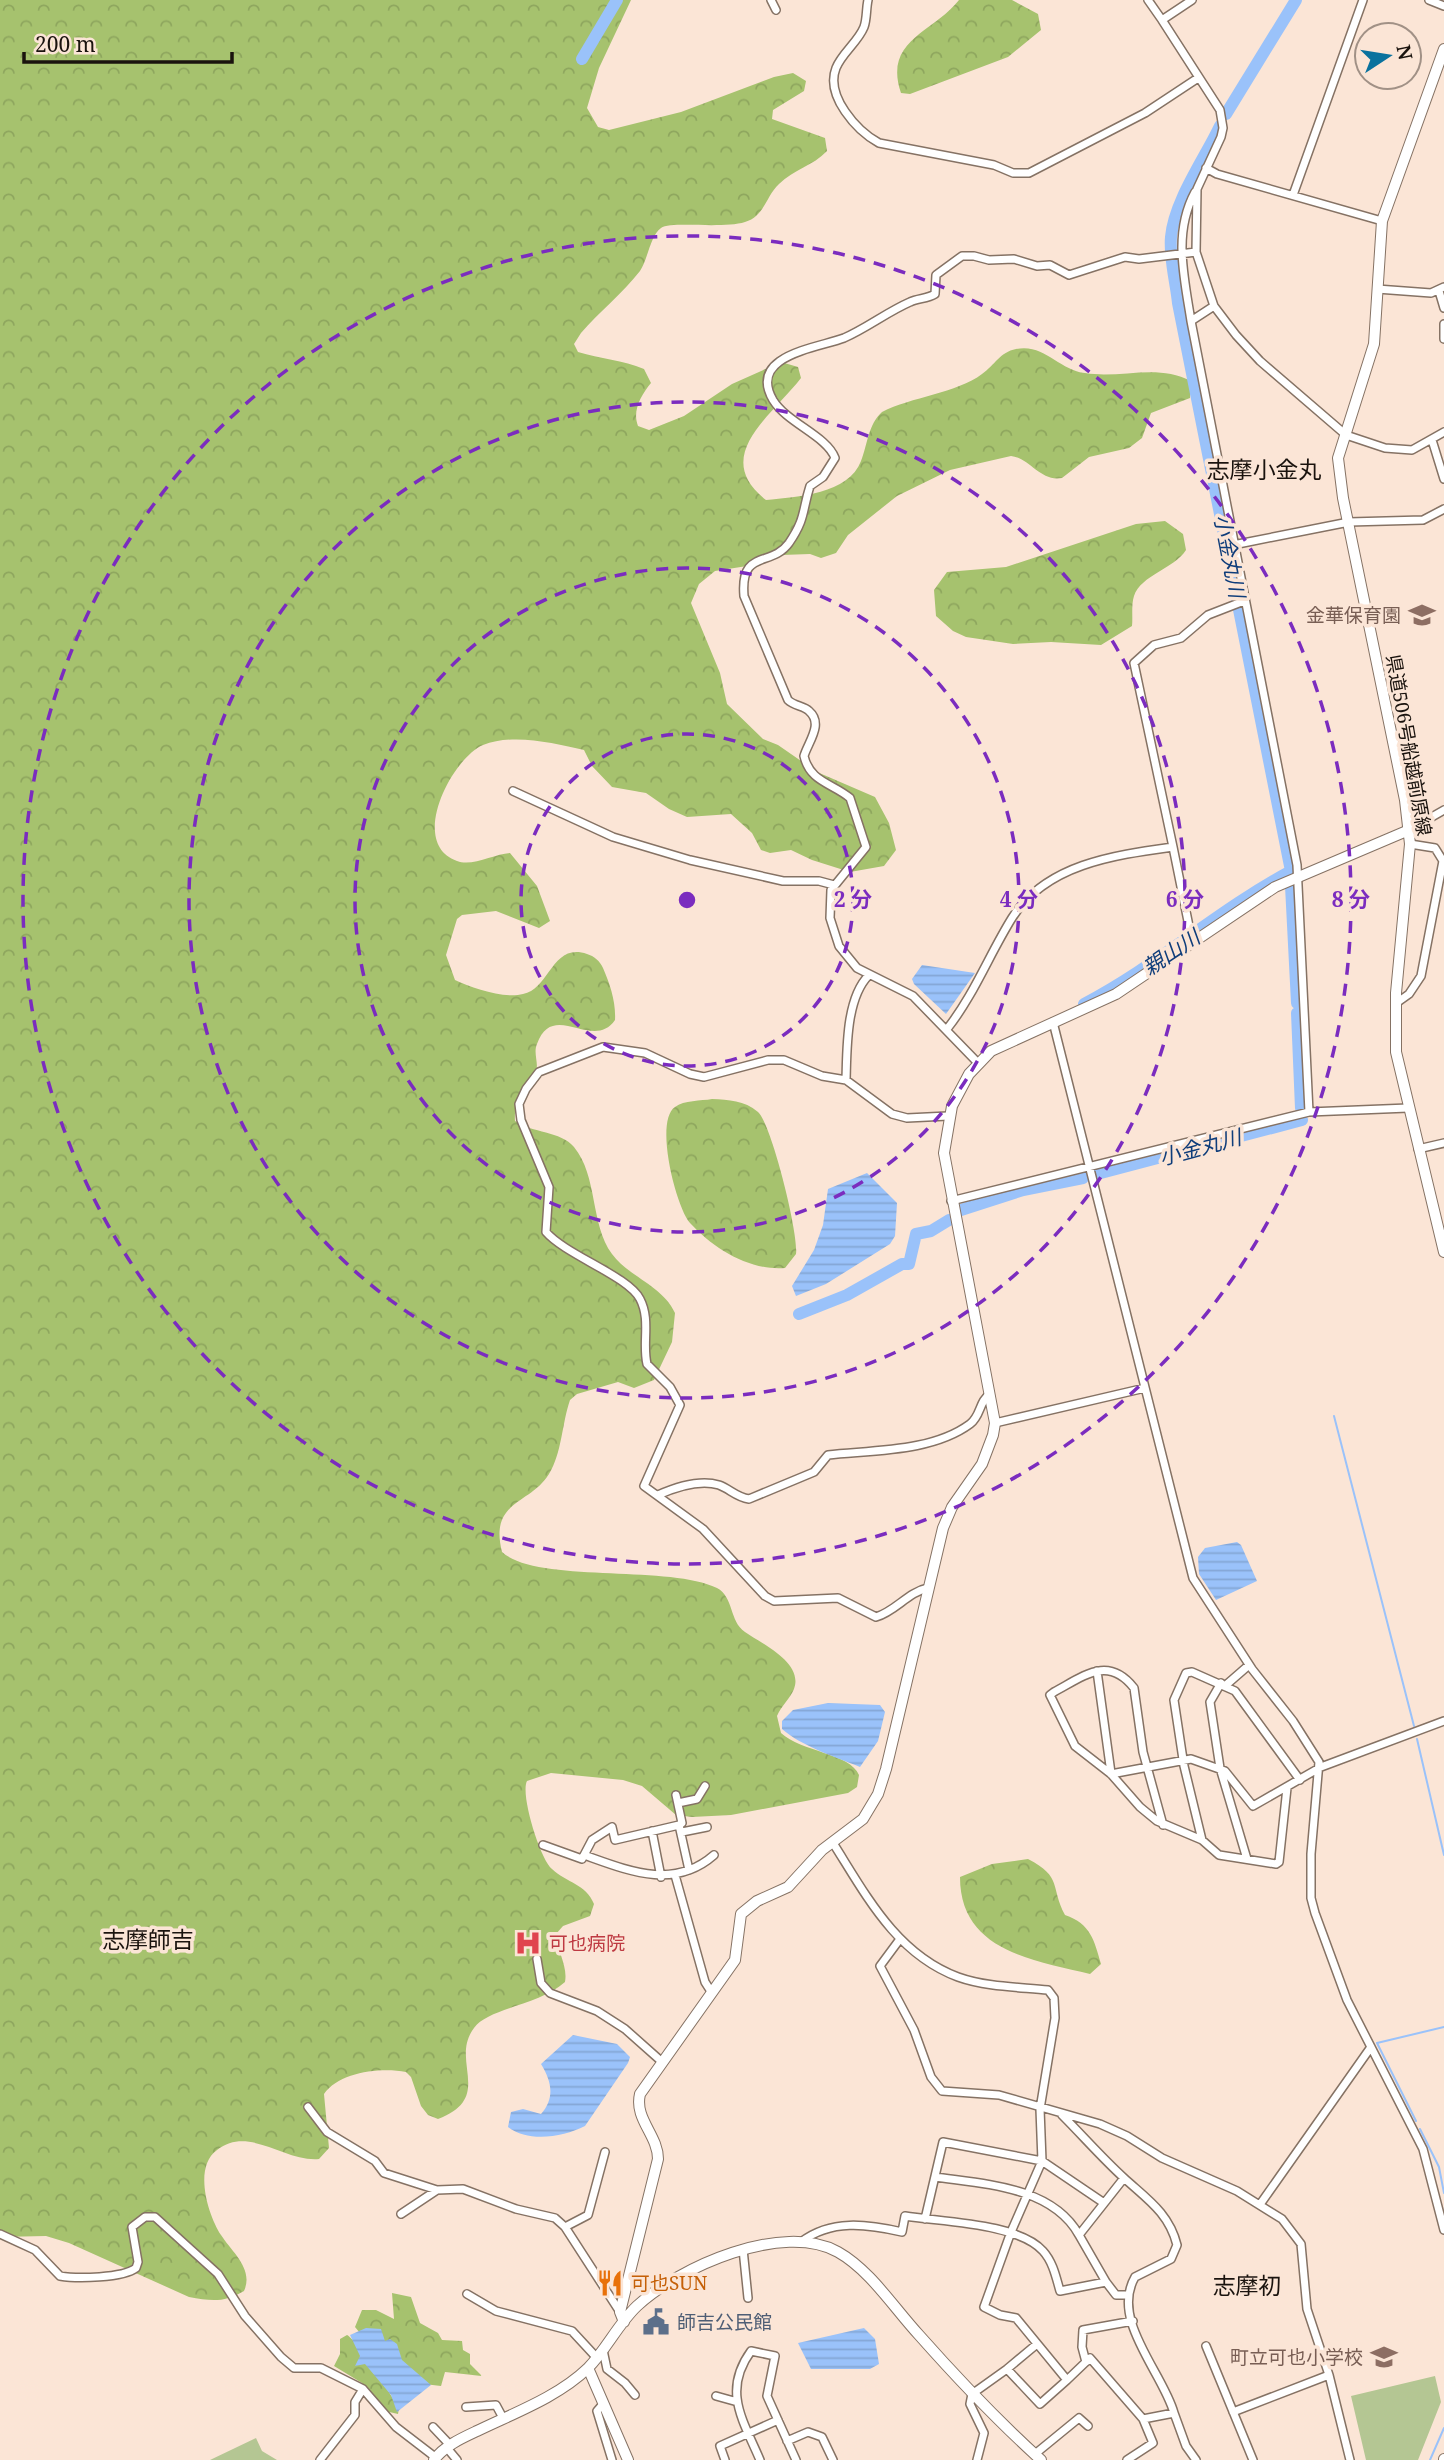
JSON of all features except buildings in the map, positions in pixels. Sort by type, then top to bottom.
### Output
[{"type":"street","points":[[771,0],[776,10]]},
{"type":"street","points":[[868,0],[863,30],[842,57],[833,83],[837,99],[866,136],[879,143],[994,165],[1013,173],[1029,173],[1146,113],[1198,78]]},
{"type":"street","points":[[1148,0],[1220,110],[1223,128],[1182,221],[1182,253],[1191,321],[1233,545],[1297,865],[1309,1112]]},
{"type":"street","points":[[1162,20],[1192,0]]},
{"type":"street","points":[[1293,195],[1363,0]]},
{"type":"street","points":[[1429,0],[1444,6]]},
{"type":"street","name":"県道506号船越前原線","points":[[1444,49],[1382,221],[1374,344],[1338,458],[1409,830],[1410,844],[1395,1004],[1396,1052],[1444,1252]]},
{"type":"street","points":[[1206,168],[1217,174],[1382,221]]},
{"type":"street","points":[[1197,189],[1196,252],[1214,306],[1260,360],[1346,435],[1401,450],[1412,450],[1444,432]]},
{"type":"street","points":[[978,1063],[913,996],[869,975],[846,956],[832,931],[830,918],[834,885],[866,847],[864,838],[850,797],[820,781],[806,766],[804,756],[813,738],[815,720],[809,710],[788,700],[744,596],[745,572],[762,557],[787,546],[805,516],[810,486],[822,477],[835,458],[827,446],[792,422],[776,405],[769,394],[768,380],[772,368],[786,356],[841,339],[914,300],[930,297],[937,290],[936,275],[962,256],[1014,259],[1037,266],[1050,265],[1069,275],[1125,257],[1139,259],[1196,252]]},
{"type":"street","points":[[1377,289],[1442,289],[1444,308]]},
{"type":"street","points":[[1191,321],[1214,306]]},
{"type":"street","points":[[1444,324],[1444,338]]},
{"type":"street","points":[[1432,440],[1444,479]]},
{"type":"street","points":[[1233,545],[1349,522],[1423,520],[1444,509]]},
{"type":"street","points":[[1191,938],[1134,663],[1154,645],[1181,638],[1196,623],[1229,604],[1244,601]]},
{"type":"street","points":[[513,791],[613,836],[690,860],[783,881],[819,881],[834,885]]},
{"type":"street","points":[[0,2234],[35,2250],[60,2276],[122,2274],[136,2268],[138,2262],[132,2227],[145,2217],[155,2217],[218,2274],[245,2316],[281,2357],[294,2368],[321,2368],[363,2389],[396,2427],[435,2459],[449,2446],[562,2389],[588,2368],[600,2354],[622,2317],[658,2159],[655,2143],[639,2112],[638,2101],[661,2062],[735,1960],[741,1914],[757,1901],[788,1887],[822,1850],[863,1819],[878,1794],[943,1528],[952,1507],[982,1464],[993,1435],[995,1423],[990,1394],[951,1201],[944,1153],[948,1116],[960,1088],[978,1063],[1008,1041],[1116,994],[1191,938],[1275,887],[1409,830],[1444,810]]},
{"type":"street","points":[[1395,1004],[1409,994],[1421,976],[1443,861],[1435,848],[1410,844]]},
{"type":"street","points":[[947,1029],[979,982],[1011,920],[1027,899],[1085,862],[1173,847]]},
{"type":"street","points":[[846,1080],[854,999],[861,982],[869,975]]},
{"type":"street","points":[[1053,1022],[1193,1578],[1249,1665],[1293,1721],[1321,1767],[1312,1837],[1311,1898],[1334,1967],[1423,2150],[1444,2230]]},
{"type":"street","points":[[928,1588],[912,1594],[884,1615],[876,1617],[838,1598],[774,1601],[765,1596],[736,1568],[703,1529],[644,1486],[680,1405],[670,1387],[647,1364],[645,1316],[639,1298],[630,1287],[593,1267],[546,1232],[549,1187],[521,1120],[519,1104],[539,1072],[603,1047],[646,1053],[690,1074],[704,1077],[768,1060],[784,1060],[822,1076],[846,1080],[892,1114],[907,1118],[948,1116]]},
{"type":"street","points":[[951,1201],[1309,1112],[1408,1108]]},
{"type":"street","points":[[1418,1149],[1444,1143]]},
{"type":"street","points":[[995,1423],[1145,1388]]},
{"type":"street","points":[[658,1495],[690,1484],[719,1485],[738,1498],[749,1499],[814,1472],[828,1455],[914,1445],[949,1435],[978,1417],[984,1398],[990,1394]]},
{"type":"street","points":[[1247,1859],[1220,1769],[1210,1702],[1224,1684],[1249,1665]]},
{"type":"street","points":[[1097,1671],[1111,1774]]},
{"type":"street","points":[[1163,1825],[1147,1769],[1134,1688],[1118,1672],[1097,1671],[1050,1695],[1075,1746],[1111,1774],[1140,1807],[1163,1825],[1202,1840],[1219,1855],[1279,1862],[1287,1788]]},
{"type":"street","points":[[1202,1840],[1183,1759],[1174,1700],[1186,1673],[1192,1672],[1235,1691],[1300,1780]]},
{"type":"street","points":[[1111,1774],[1147,1769],[1183,1759],[1220,1769],[1233,1779],[1253,1806],[1321,1767],[1444,1721]]},
{"type":"street","points":[[689,1870],[677,1799],[697,1799],[705,1786]]},
{"type":"street","points":[[543,1845],[582,1859],[592,1840],[612,1827],[615,1840],[652,1832],[707,1827]]},
{"type":"street","points":[[652,1832],[661,1877]]},
{"type":"street","points":[[833,1843],[869,1905],[900,1939],[937,1966],[961,1978],[1051,1992],[1055,2004],[1055,2027],[1040,2109],[1042,2161],[1011,2232],[984,2307],[1000,2315],[1016,2318],[1067,2380]]},
{"type":"street","points":[[584,1855],[661,1877],[689,1870],[714,1855]]},
{"type":"street","points":[[675,1875],[705,1982],[712,1993]]},
{"type":"street","points":[[900,1939],[880,1966],[914,2030],[935,2084],[946,2092],[999,2095],[1114,2130],[1162,2158],[1261,2203],[1282,2219],[1299,2239],[1307,2309],[1329,2375],[1350,2460]]},
{"type":"street","points":[[537,1959],[541,1983],[550,1993],[597,2011],[625,2029],[661,2062]]},
{"type":"street","points":[[1261,2203],[1357,2063],[1371,2047]]},
{"type":"street","points":[[308,2108],[327,2132],[375,2161],[384,2173],[437,2190],[463,2189],[516,2209],[555,2218],[565,2227],[622,2317]]},
{"type":"street","points":[[1062,2115],[1124,2178],[1159,2208],[1168,2220],[1177,2245],[1171,2259],[1135,2277],[1129,2295],[1133,2321],[1144,2357],[1168,2395],[1186,2446],[1196,2460]]},
{"type":"street","points":[[925,2219],[943,2142],[1042,2161],[1104,2203]]},
{"type":"street","points":[[565,2227],[587,2215],[605,2152]]},
{"type":"street","points":[[935,2177],[1029,2194],[1072,2222],[1116,2295],[1129,2295]]},
{"type":"street","points":[[1079,2235],[1124,2178]]},
{"type":"street","points":[[401,2214],[437,2190]]},
{"type":"street","points":[[800,2243],[823,2230],[847,2224],[902,2232],[905,2216],[1011,2232],[1042,2250],[1053,2267],[1060,2291],[1106,2282]]},
{"type":"street","points":[[622,2317],[710,2261],[743,2249],[800,2243],[817,2244],[850,2260],[972,2394],[1038,2457],[1080,2418],[1088,2426]]},
{"type":"street","points":[[743,2249],[748,2298]]},
{"type":"street","points":[[467,2294],[496,2311],[572,2332],[600,2354],[607,2370],[635,2395]]},
{"type":"street","points":[[1086,2362],[1082,2347],[1083,2330],[1133,2321]]},
{"type":"street","points":[[977,2460],[984,2433],[970,2404],[972,2394],[1037,2344]]},
{"type":"street","points":[[1206,2346],[1253,2460]]},
{"type":"street","points":[[760,2460],[734,2401],[741,2364],[751,2351],[775,2356],[767,2396],[796,2460]]},
{"type":"street","points":[[1007,2369],[1040,2404],[1090,2358],[1143,2419],[1153,2443],[1127,2460]]},
{"type":"street","points":[[588,2368],[628,2460]]},
{"type":"street","points":[[1233,2412],[1329,2375]]},
{"type":"street","points":[[320,2460],[355,2415],[355,2402],[363,2389]]},
{"type":"street","points":[[716,2396],[734,2401]]},
{"type":"street","points":[[603,2404],[597,2411],[612,2460]]},
{"type":"street","points":[[466,2407],[496,2405],[503,2418]]},
{"type":"street","points":[[1143,2419],[1174,2413]]},
{"type":"street","points":[[725,2460],[720,2446],[778,2420]]},
{"type":"street","points":[[433,2427],[457,2460]]},
{"type":"street","points":[[788,2441],[808,2432],[822,2437],[833,2460]]},
{"type":"green space","points":[[0,0],[631,0],[599,68],[587,108],[598,127],[609,130],[681,112],[774,77],[793,73],[806,81],[804,91],[773,110],[772,119],[825,138],[827,151],[779,184],[761,211],[745,222],[661,228],[654,236],[640,271],[588,325],[574,344],[578,352],[644,369],[651,383],[638,403],[636,420],[638,426],[649,430],[684,416],[732,384],[781,362],[798,367],[801,378],[762,422],[745,452],[744,468],[750,484],[766,500],[821,492],[845,481],[855,472],[861,461],[871,428],[882,412],[960,386],[987,370],[1006,353],[1016,349],[1035,350],[1085,373],[1152,372],[1191,381],[1190,398],[1151,413],[1142,438],[1129,448],[1089,457],[1062,478],[1047,477],[1024,461],[1011,456],[950,470],[897,496],[848,535],[836,553],[821,558],[810,554],[782,555],[760,564],[715,571],[699,584],[691,603],[720,673],[727,704],[763,739],[778,745],[817,772],[875,797],[889,823],[896,850],[884,866],[850,872],[791,850],[770,853],[761,850],[752,833],[731,814],[687,817],[669,809],[646,793],[612,787],[592,766],[584,750],[534,740],[495,741],[483,745],[471,753],[448,783],[435,821],[436,838],[443,852],[463,862],[510,853],[537,886],[550,921],[539,928],[496,911],[462,915],[457,919],[446,955],[455,980],[498,994],[523,994],[539,984],[558,960],[575,952],[590,955],[600,963],[613,1000],[615,1020],[606,1028],[596,1031],[563,1025],[544,1031],[536,1047],[536,1071],[519,1101],[515,1121],[562,1138],[574,1147],[587,1172],[600,1229],[612,1254],[662,1296],[675,1313],[672,1342],[654,1380],[634,1388],[618,1382],[577,1394],[570,1400],[557,1457],[549,1474],[532,1492],[513,1505],[501,1522],[502,1552],[519,1562],[543,1568],[668,1577],[717,1588],[726,1597],[740,1627],[779,1654],[793,1670],[794,1689],[777,1716],[781,1733],[800,1744],[846,1762],[859,1775],[857,1787],[848,1793],[731,1815],[692,1817],[676,1815],[642,1786],[623,1780],[551,1773],[527,1781],[526,1799],[529,1812],[547,1863],[558,1874],[586,1892],[594,1904],[590,1916],[563,1926],[556,1934],[565,1970],[565,1982],[542,1996],[481,2021],[474,2028],[466,2053],[468,2089],[464,2100],[455,2110],[438,2119],[428,2115],[421,2106],[411,2077],[406,2072],[373,2071],[350,2076],[324,2094],[329,2148],[319,2159],[242,2141],[229,2143],[217,2150],[206,2168],[205,2191],[216,2226],[244,2268],[246,2283],[244,2291],[230,2298],[217,2300],[189,2297],[69,2243],[46,2236],[0,2237]]},
{"type":"green space","points":[[959,0],[1012,0],[1038,14],[1041,30],[1008,57],[910,94],[901,93],[897,75],[899,61],[905,49]]},
{"type":"green space","points":[[1165,521],[1183,534],[1186,550],[1181,557],[1150,577],[1138,589],[1133,600],[1132,626],[1101,645],[1051,642],[1013,644],[966,637],[953,631],[936,616],[934,590],[947,572],[1006,567],[1136,524]]},
{"type":"green space","points":[[712,1099],[736,1101],[758,1112],[770,1136],[783,1180],[796,1243],[796,1254],[785,1268],[759,1266],[733,1256],[700,1233],[684,1214],[669,1164],[669,1115],[675,1107],[683,1103]]},
{"type":"green space","points":[[1028,1859],[1051,1877],[1065,1915],[1081,1923],[1090,1934],[1101,1964],[1090,1974],[1024,1957],[986,1937],[972,1921],[963,1902],[960,1877],[992,1864]]},
{"type":"green space","points":[[392,2293],[411,2297],[420,2323],[438,2333],[442,2340],[462,2341],[463,2350],[470,2354],[470,2364],[482,2376],[445,2372],[441,2386],[424,2384],[360,2333],[355,2327],[362,2310],[376,2310],[394,2319]]},
{"type":"green space","points":[[347,2335],[382,2381],[399,2408],[398,2414],[385,2411],[362,2383],[334,2366],[340,2354],[340,2339]]},
{"type":"green space","points":[[1435,2376],[1441,2402],[1418,2460],[1366,2460],[1351,2396]]},
{"type":"green space","points":[[256,2438],[262,2451],[277,2460],[210,2460]]},
{"type":"water","points":[[922,965],[975,973],[946,1014],[914,984],[912,979]]},
{"type":"water","points":[[867,1173],[897,1203],[895,1236],[890,1244],[826,1284],[796,1296],[792,1286],[814,1250],[823,1225],[828,1189]]},
{"type":"water","points":[[1237,1542],[1241,1545],[1257,1581],[1216,1600],[1199,1574],[1198,1557],[1205,1548]]},
{"type":"water","points":[[828,1703],[880,1705],[885,1712],[878,1741],[860,1767],[809,1746],[782,1729],[782,1721],[793,1710]]},
{"type":"water","points":[[573,2035],[617,2044],[630,2057],[585,2126],[546,2137],[526,2135],[508,2127],[511,2112],[523,2109],[541,2114],[548,2102],[550,2090],[548,2077],[541,2064]]},
{"type":"water","points":[[366,2328],[381,2329],[385,2341],[390,2339],[397,2344],[402,2360],[431,2385],[397,2412],[391,2395],[365,2364],[355,2366],[360,2356],[350,2335]]},
{"type":"water","points":[[864,2328],[875,2339],[879,2364],[870,2369],[811,2369],[798,2343]]},
{"type":"waterway","points":[[582,59],[617,0]]},
{"type":"waterway","name":"小金丸川","points":[[1226,114],[1296,0]]},
{"type":"waterway","name":"小金丸川","points":[[1084,1004],[1137,973],[1238,903],[1291,871],[1178,303],[1171,253],[1173,223],[1178,209],[1220,126]]},
{"type":"waterway","name":"小金丸川","points":[[1291,886],[1297,1003]]},
{"type":"waterway","name":"小金丸川","points":[[1297,1013],[1301,1108]]},
{"type":"waterway","name":"小金丸川","points":[[1097,1174],[1302,1120]]},
{"type":"waterway","name":"小金丸川","points":[[961,1210],[1023,1190],[1083,1178]]},
{"type":"waterway","name":"小金丸川","points":[[799,1314],[847,1295],[902,1264],[909,1264],[916,1234],[931,1231],[949,1220]]},
{"type":"waterway","points":[[1334,1416],[1414,1726]]},
{"type":"waterway","points":[[1417,1739],[1444,1855]]},
{"type":"waterway","points":[[1416,2121],[1377,2043],[1444,2027]]},
{"type":"waterway","points":[[1420,2129],[1439,2167],[1444,2193]]},
{"type":"waterway","points":[[1430,2460],[1444,2428]]},
{"type":"place","name":"金華保育園","points":[[1422,615]]},
{"type":"place","name":"可也病院","points":[[528,1943]]},
{"type":"place","name":"可也SUN","points":[[610,2283]]},
{"type":"place","name":"師吉公民館","points":[[656,2322]]},
{"type":"place","name":"町立可也小学校","points":[[1384,2357]]},
{"type":"district","name":"志摩小金丸","points":[[1264,469]]},
{"type":"district","name":"志摩師吉","points":[[148,1939]]},
{"type":"district","name":"志摩初","points":[[1247,2285]]},
{"type":"water label","name":"親山川","points":[[1171,952]]}]
